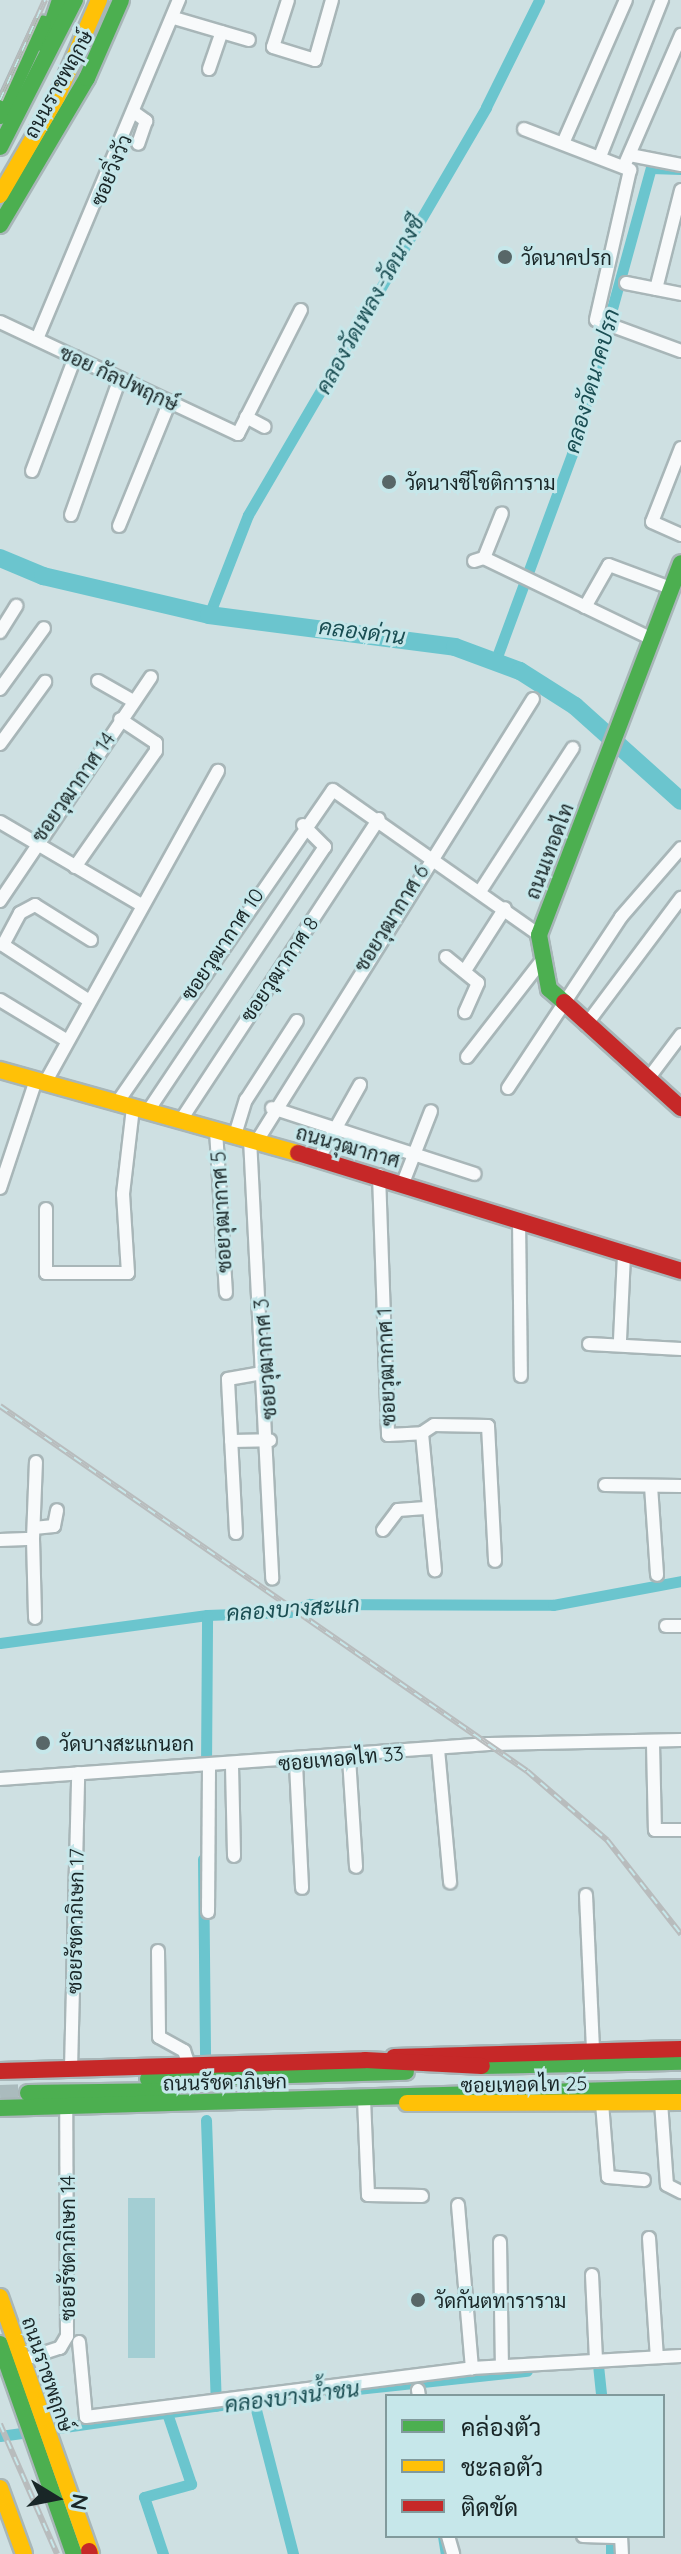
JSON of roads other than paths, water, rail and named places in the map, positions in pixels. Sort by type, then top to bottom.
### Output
[{"type":"main road","name":"ถนนราชพฤกษ์","points":[[0,116],[52,0]]},
{"type":"main road","points":[[30,97],[60,0]]},
{"type":"main road","name":"ถนนราชพฤกษ์","points":[[0,147],[30,97],[75,0]]},
{"type":"main road","name":"ถนนราชพฤกษ์","points":[[0,195],[80,51],[101,0]]},
{"type":"main road","name":"ถนนราชพฤกษ์","points":[[0,225],[87,78],[121,0]]},
{"type":"main road","name":"ถนนเทอดไท","points":[[681,563],[539,935],[540,963],[564,1006],[681,1108]]},
{"type":"main road","name":"ถนนวุฒากาศ","points":[[0,1070],[379,1175],[681,1271]]},
{"type":"main road","points":[[365,2060],[681,2049]]},
{"type":"main road","name":"ถนนรัชดาภิเษก","points":[[0,2071],[365,2060],[449,2067]]},
{"type":"main road","name":"ถนนรัชดาภิเษก","points":[[451,2093],[377,2088],[28,2087],[449,2067],[681,2062]]},
{"type":"main road","name":"ถนนรัชดาภิเษก","points":[[6,2109],[681,2088]]},
{"type":"main road","name":"ซอยเทอดไท 25","points":[[366,2099],[681,2102]]},
{"type":"main road","name":"ถนนราชพฤกษ์","points":[[0,2297],[54,2450],[83,2551]]},
{"type":"main road","name":"ถนนราชพฤกษ์","points":[[0,2344],[83,2551]]},
{"type":"main road","points":[[0,2488],[23,2552]]},
{"type":"street","name":"ซอยวิ่งวัว","points":[[37,339],[135,113],[179,0]]},
{"type":"street","points":[[288,0],[273,47],[315,60],[332,0]]},
{"type":"street","points":[[564,141],[626,0]]},
{"type":"street","points":[[601,154],[662,0]]},
{"type":"street","points":[[174,18],[249,40]]},
{"type":"street","points":[[209,69],[222,32]]},
{"type":"street","points":[[681,35],[628,160],[630,190],[603,322],[681,351]]},
{"type":"street","points":[[135,113],[146,121],[138,144]]},
{"type":"street","points":[[524,129],[601,154],[681,165]]},
{"type":"street","points":[[656,289],[681,190]]},
{"type":"street","points":[[626,283],[681,294]]},
{"type":"street","points":[[265,427],[246,417],[301,310]]},
{"type":"street","name":"ซอย กัลปพฤกษ์","points":[[0,322],[238,434],[246,417]]},
{"type":"street","points":[[32,471],[75,357]]},
{"type":"street","points":[[71,515],[120,378]]},
{"type":"street","points":[[119,526],[170,401]]},
{"type":"street","points":[[681,448],[652,522],[681,535]]},
{"type":"street","points":[[502,513],[479,559],[652,639]]},
{"type":"street","points":[[585,607],[609,565],[671,588]]},
{"type":"street","points":[[0,632],[16,606]]},
{"type":"street","points":[[2,680],[44,628]]},
{"type":"street","name":"ซอยวุฒากาศ 14","points":[[0,901],[34,843],[151,677]]},
{"type":"street","points":[[98,681],[133,701]]},
{"type":"street","points":[[0,744],[45,682]]},
{"type":"street","name":"ซอยวุฒากาศ 6","points":[[247,1138],[272,1108],[533,699]]},
{"type":"street","points":[[75,867],[157,746],[120,719]]},
{"type":"street","points":[[481,890],[573,748]]},
{"type":"street","points":[[0,1188],[40,1081],[218,771]]},
{"type":"street","name":"ซอยวุฒากาศ 10","points":[[133,1107],[303,825],[333,790],[379,819]]},
{"type":"street","points":[[379,819],[539,935]]},
{"type":"street","name":"ซอยวุฒากาศ 8","points":[[181,1120],[379,819]]},
{"type":"street","points":[[0,822],[140,904]]},
{"type":"street","points":[[46,1209],[46,1273],[128,1273],[123,1194],[133,1107],[325,847],[303,825]]},
{"type":"street","points":[[508,1088],[621,917],[681,848]]},
{"type":"street","points":[[586,1025],[681,898]]},
{"type":"street","points":[[88,1000],[3,945],[20,913],[35,905],[91,940]]},
{"type":"street","points":[[466,969],[505,908]]},
{"type":"street","points":[[446,957],[466,969],[479,989],[465,1012]]},
{"type":"street","points":[[467,1057],[540,963]]},
{"type":"street","points":[[0,1000],[66,1040]]},
{"type":"street","points":[[247,1138],[246,1100],[297,1021]]},
{"type":"street","points":[[648,1079],[681,1035]]},
{"type":"street","points":[[319,1158],[333,1126],[360,1085]]},
{"type":"street","points":[[272,1108],[475,1174]]},
{"type":"street","points":[[403,1183],[412,1151],[431,1111]]},
{"type":"street","name":"ซอยวุฒากาศ 5","points":[[216,1130],[226,1293]]},
{"type":"street","name":"ซอยวุฒากาศ 3","points":[[247,1138],[270,1440],[272,1578]]},
{"type":"street","name":"ซอยวุฒากาศ 1","points":[[379,1175],[388,1435],[422,1433],[435,1570]]},
{"type":"street","points":[[519,1220],[521,1376]]},
{"type":"street","points":[[620,1340],[624,1254]]},
{"type":"street","points":[[589,1344],[681,1349]]},
{"type":"street","points":[[236,1533],[229,1377],[266,1372]]},
{"type":"street","points":[[422,1433],[434,1425],[488,1426],[495,1561]]},
{"type":"street","points":[[231,1441],[270,1440]]},
{"type":"street","points":[[35,1618],[33,1533],[36,1462]]},
{"type":"street","points":[[605,1485],[681,1486]]},
{"type":"street","points":[[651,1486],[657,1575]]},
{"type":"street","points":[[383,1530],[398,1510],[429,1508]]},
{"type":"street","points":[[0,1540],[54,1526],[57,1510]]},
{"type":"street","points":[[666,1626],[681,1626]]},
{"type":"street","name":"ซอยเทอดไท 33","points":[[0,1779],[296,1764],[438,1749],[653,1744],[681,1740]]},
{"type":"street","points":[[653,1744],[655,1830],[681,1830]]},
{"type":"street","points":[[438,1749],[450,1882]]},
{"type":"street","points":[[349,1758],[356,1867]]},
{"type":"street","points":[[296,1764],[302,1888]]},
{"type":"street","points":[[232,1766],[234,1856]]},
{"type":"street","points":[[206,1767],[208,1912]]},
{"type":"street","name":"ซอยรัชดาภิเษก 17","points":[[71,2069],[78,1773]]},
{"type":"street","points":[[586,1895],[593,2052]]},
{"type":"street","points":[[158,1951],[159,2037],[184,2051],[189,2065]]},
{"type":"street","points":[[366,2099],[368,2195],[422,2196]]},
{"type":"street","points":[[661,2102],[667,2185],[681,2192]]},
{"type":"street","points":[[602,2103],[608,2177],[644,2180]]},
{"type":"street","name":"ซอยรัชดาภิเษก 14","points":[[22,2360],[65,2343],[66,2106]]},
{"type":"street","points":[[458,2205],[472,2368]]},
{"type":"street","points":[[649,2238],[657,2357]]},
{"type":"street","points":[[500,2242],[502,2366]]},
{"type":"street","points":[[592,2275],[596,2361]]},
{"type":"street","points":[[65,2343],[83,2342],[86,2417],[472,2368],[681,2356]]},
{"type":"waterway","name":"คลองวัดเพลง-วัดนางชี","points":[[209,615],[248,515],[486,107],[539,0]]},
{"type":"waterway","name":"คลองวัดนาคปรก","points":[[495,662],[572,454],[651,168],[681,169]]},
{"type":"waterway","name":"คลองด่าน","points":[[0,558],[43,576],[209,615],[455,647],[520,671],[575,706],[681,801]]},
{"type":"waterway","name":"คลองบางสะแก","points":[[0,1643],[207,1615],[290,1612],[309,1604],[553,1605],[681,1581]]},
{"type":"waterway","points":[[206,1770],[207,1615]]},
{"type":"waterway","points":[[203,1859],[205,2055]]},
{"type":"waterway","points":[[206,2120],[216,2406]]},
{"type":"waterway","points":[[598,2365],[601,2394]]},
{"type":"waterway","name":"คลองบางน้ำชน","points":[[329,2392],[527,2371]]},
{"type":"waterway","points":[[253,2398],[293,2554]]},
{"type":"waterway","name":"คลองบางน้ำชน","points":[[0,2436],[221,2405]]},
{"type":"waterway","points":[[163,2554],[144,2497],[191,2484],[168,2416]]},
{"type":"waterway","points":[[443,2538],[446,2554]]},
{"type":"waterway","points":[[611,2538],[611,2554]]},
{"type":"tunnel","points":[[0,2094],[28,2093]]},
{"type":"railway","points":[[0,100],[45,0]]},
{"type":"railway","points":[[0,1406],[527,1771],[607,1840],[681,1934]]},
{"type":"railway","points":[[0,2424],[57,2554]]},
{"type":"place","name":"วัดนาคปรก","points":[[505,257]]},
{"type":"place","name":"วัดนางชีโชติการาม","points":[[389,482]]},
{"type":"place","name":"วัดบางสะแกนอก","points":[[43,1743]]},
{"type":"place","name":"วัดกันตทาราราม","points":[[418,2300]]}]
